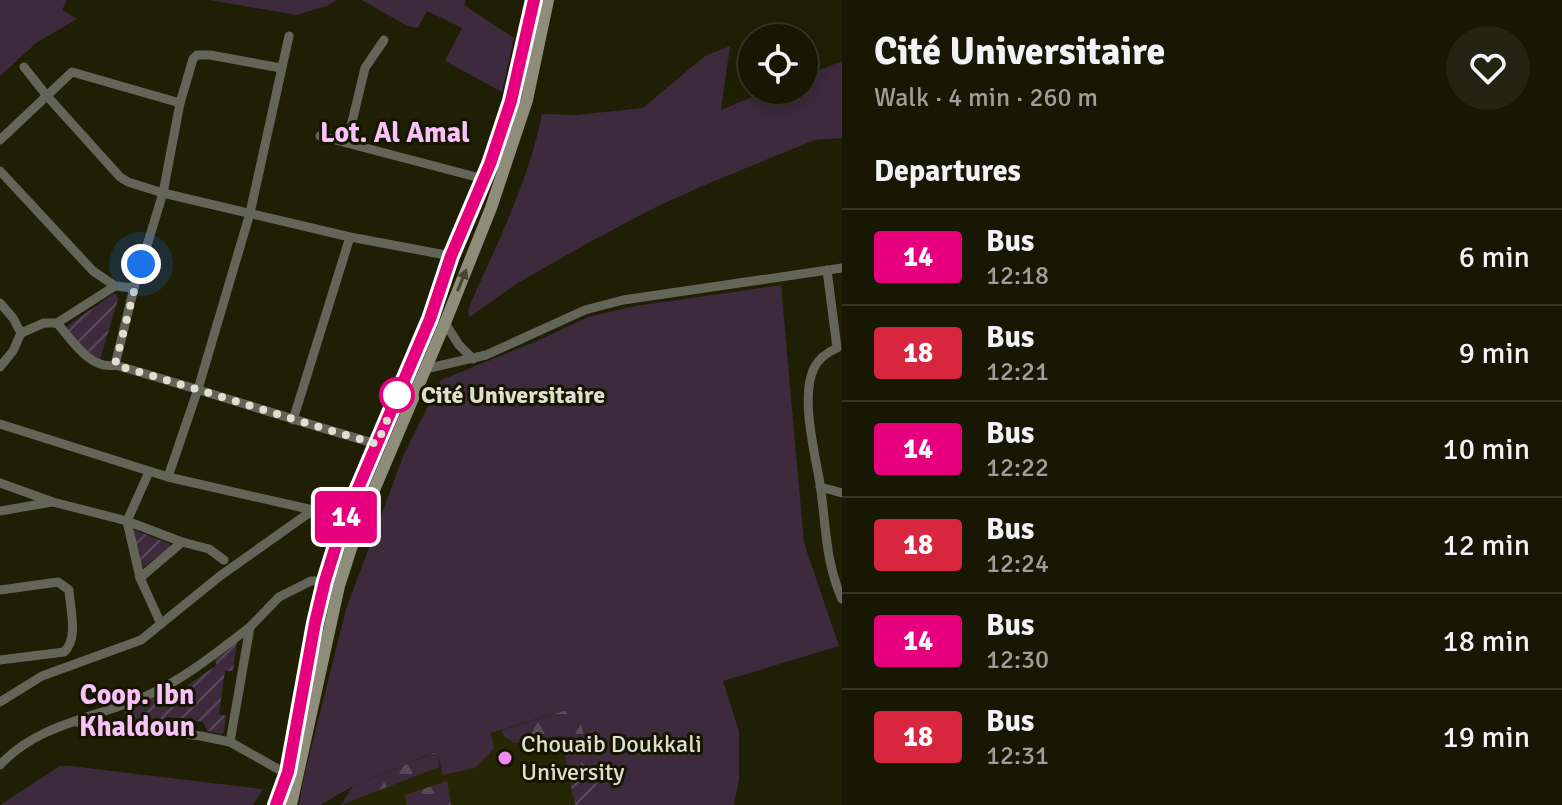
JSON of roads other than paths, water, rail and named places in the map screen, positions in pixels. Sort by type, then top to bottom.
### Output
[{"type":"main road","points":[[276,805],[288,772],[325,581],[345,519],[430,319],[451,256],[484,179],[511,101],[534,0]]},
{"type":"main road","points":[[291,805],[339,586],[359,524],[491,208],[523,113],[548,0]]},
{"type":"street","points":[[168,477],[198,389],[250,213],[289,36]]},
{"type":"street","points":[[347,143],[365,68],[384,40]]},
{"type":"street","points":[[115,365],[163,193],[180,103],[193,59],[197,55],[210,55],[281,68]]},
{"type":"street","points":[[24,67],[120,177],[128,182],[350,237],[451,256]]},
{"type":"street","points":[[0,140],[72,72],[180,103]]},
{"type":"street","points":[[320,136],[484,179]]},
{"type":"street","points":[[0,171],[93,271],[115,286],[134,288]]},
{"type":"street","points":[[293,420],[350,237]]},
{"type":"street","points":[[425,369],[473,359],[585,310],[623,300],[842,268]]},
{"type":"street","points":[[827,270],[840,348],[828,352],[814,367],[809,396],[811,432],[829,557],[842,599]]},
{"type":"street","points":[[0,367],[13,351],[21,333],[44,323],[57,323],[115,286]]},
{"type":"street","points":[[0,303],[21,333]]},
{"type":"street","points":[[57,323],[100,365],[115,365],[377,444]]},
{"type":"street","points":[[445,323],[459,345],[473,359]]},
{"type":"street","points":[[0,424],[149,472],[330,513],[359,524]]},
{"type":"street","points":[[149,472],[127,521],[140,578],[161,624]]},
{"type":"street","points":[[0,483],[209,549],[224,560]]},
{"type":"street","points":[[820,487],[842,493]]},
{"type":"street","points":[[0,511],[53,502]]},
{"type":"street","points":[[0,702],[42,676],[141,640],[220,576],[313,510]]},
{"type":"street","points":[[140,578],[182,542]]},
{"type":"street","points":[[0,765],[25,742],[148,695],[189,673],[250,627],[279,597],[311,581],[325,581]]},
{"type":"street","points":[[0,590],[58,582],[64,585],[69,590],[72,638],[70,647],[64,652],[0,660]]},
{"type":"street","points":[[230,742],[250,627]]},
{"type":"street","points":[[120,706],[121,727]]},
{"type":"street","points":[[73,722],[230,742],[288,772]]},
{"type":"place","name":"Cité Universitaire","points":[[397,395]]},
{"type":"place","name":"Chouaib Doukkali University","points":[[505,758]]},
{"type":"district","name":"Lot. Al Amal","points":[[395,132]]},
{"type":"district","name":"Coop. Ibn Khaldoun","points":[[137,710]]}]
